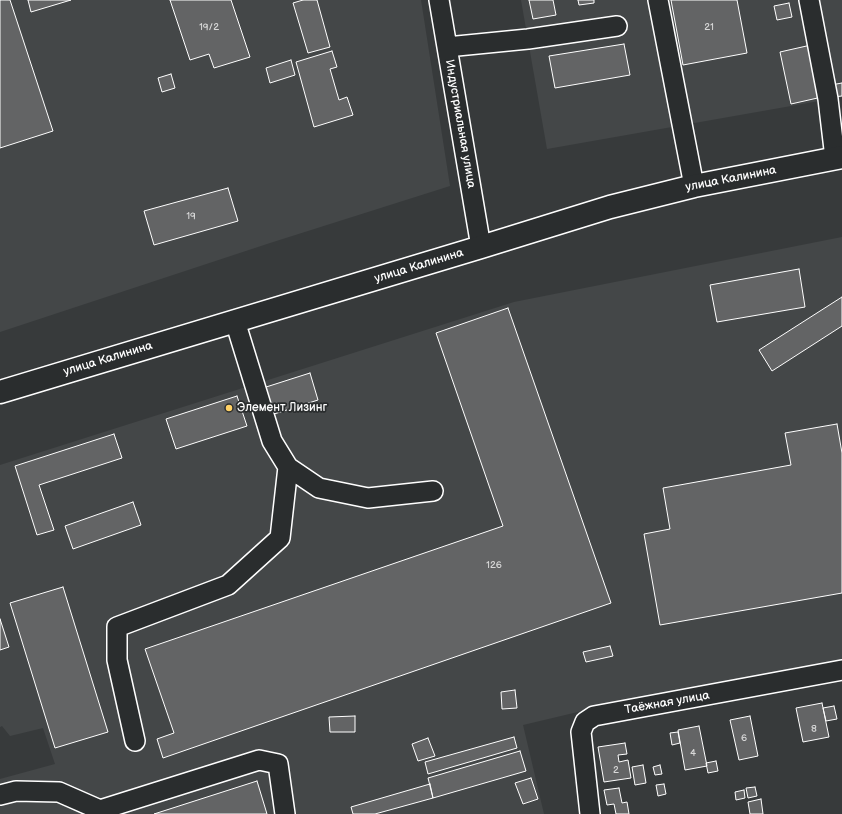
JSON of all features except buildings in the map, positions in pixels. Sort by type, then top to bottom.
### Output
[{"type":"main road","name":"улица Калинина","points":[[0,392],[481,247],[610,206],[694,186],[838,158]]},
{"type":"street","name":"Индустриальная улица","points":[[439,0],[481,247]]},
{"type":"street","points":[[658,0],[694,186]]},
{"type":"street","points":[[809,0],[838,158]]},
{"type":"street","points":[[447,48],[528,39],[617,26]]},
{"type":"street","points":[[235,321],[272,441],[288,467],[319,488],[368,498],[433,491]]},
{"type":"street","points":[[135,741],[117,660],[117,627],[228,585],[280,538],[288,467]]},
{"type":"street","name":"Таёжная улица","points":[[590,814],[581,732],[585,722],[594,716],[842,670]]},
{"type":"street","points":[[0,795],[16,791],[59,792],[103,812],[259,760],[278,764],[285,814]]},
{"type":"shaded area","points":[[0,0],[421,0],[450,186],[270,243],[0,332]]},
{"type":"shaded area","points":[[521,0],[842,0],[842,97],[547,149]]},
{"type":"shaded area","points":[[842,237],[842,660],[645,696],[523,725],[544,814],[0,814],[0,779],[55,764],[43,728],[10,736],[2,726],[0,727],[0,465],[514,302]]},
{"type":"place","name":"Элемент Лизинг","points":[[229,408]]}]
